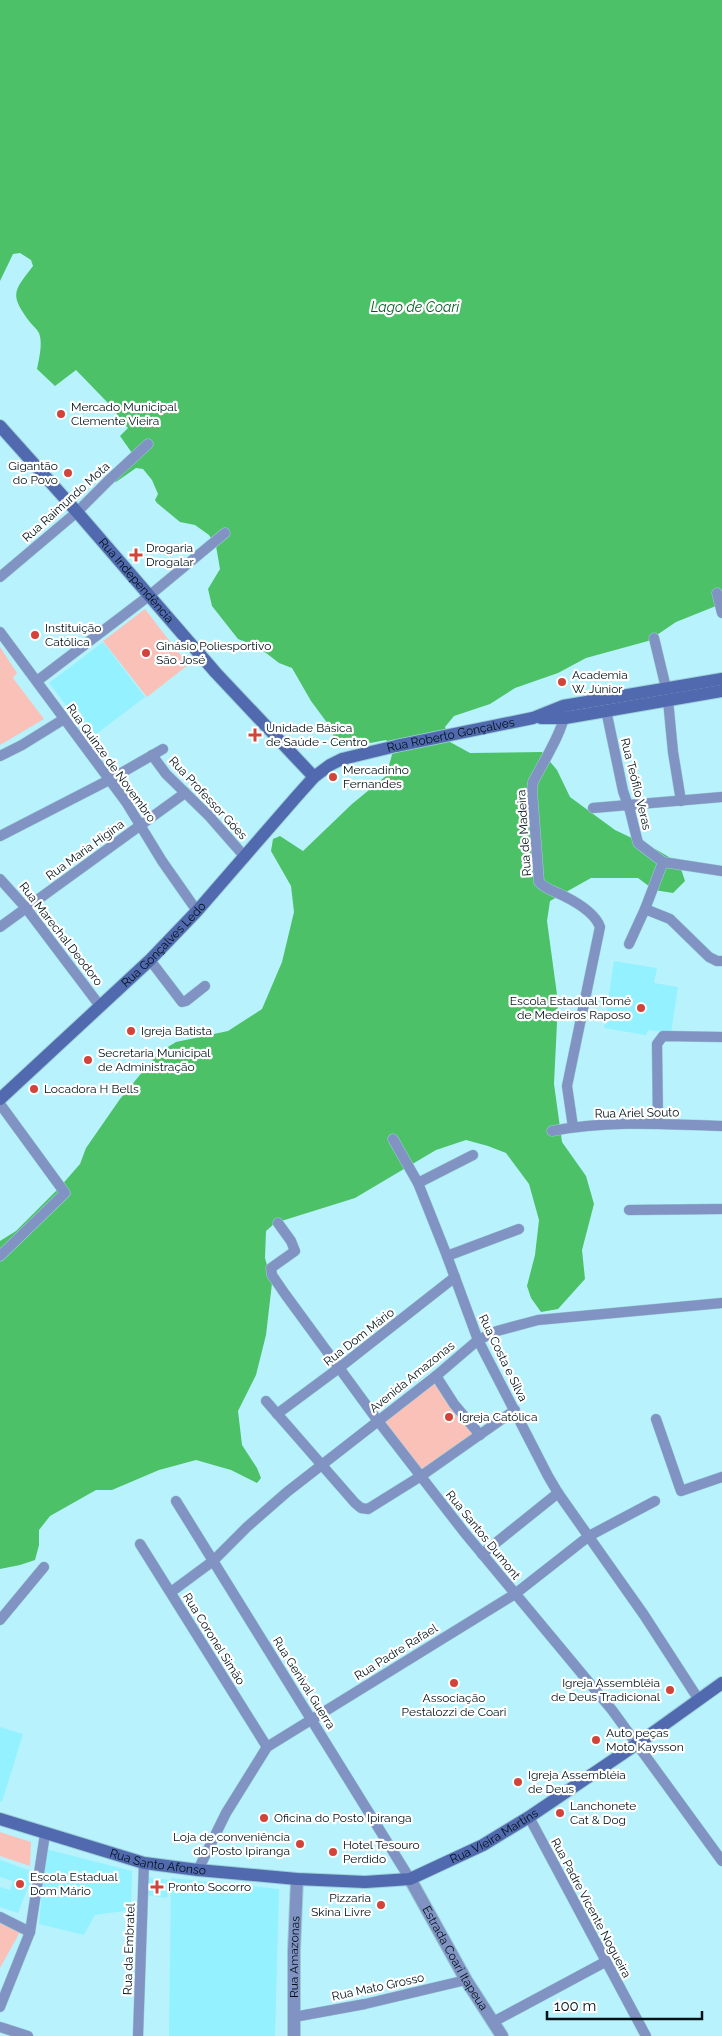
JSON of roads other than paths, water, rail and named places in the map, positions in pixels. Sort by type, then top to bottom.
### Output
[{"type":"main road","name":"Rua Independência","points":[[0,426],[150,595],[216,673],[314,777]]},
{"type":"main road","points":[[564,712],[606,710],[722,678]]},
{"type":"main road","points":[[564,712],[667,694],[722,691]]},
{"type":"main road","name":"Rua Roberto Gonçalves","points":[[314,777],[330,765],[342,760],[446,735],[564,712]]},
{"type":"main road","name":"Rua Gonçalves Ledo","points":[[0,1100],[150,960],[197,911],[314,777]]},
{"type":"main road","name":"Rua Vieira Martins","points":[[410,1879],[483,1845],[529,1817],[722,1684]]},
{"type":"main road","name":"Rua Santo Afonso","points":[[0,1819],[144,1863],[297,1879],[365,1882],[410,1879]]},
{"type":"street","name":"Rua Raimundo Mota","points":[[0,577],[77,512],[108,480],[148,444]]},
{"type":"street","points":[[37,681],[150,595],[225,533]]},
{"type":"street","points":[[717,593],[722,613]]},
{"type":"street","name":"Rua Quinze de Novembro","points":[[0,632],[141,825],[162,861],[197,911]]},
{"type":"street","points":[[654,638],[667,694],[673,752],[681,801]]},
{"type":"street","name":"Rua Teófilo Veras","points":[[606,710],[623,791],[638,842],[663,862],[722,871]]},
{"type":"street","name":"Rua de Madeira","points":[[564,712],[533,782],[532,791],[540,882],[543,886],[567,897],[590,913],[596,918],[600,926],[567,1086],[573,1127]]},
{"type":"street","points":[[0,756],[64,720]]},
{"type":"street","points":[[0,836],[109,780],[163,749]]},
{"type":"street","name":"Rua Professor Góes","points":[[152,755],[166,774],[209,816],[245,857]]},
{"type":"street","name":"Rua Maria Higina","points":[[0,927],[185,794]]},
{"type":"street","points":[[593,808],[722,797]]},
{"type":"street","points":[[629,944],[663,862]]},
{"type":"street","name":"Rua Marechal Deodoro","points":[[0,879],[26,908],[100,1006]]},
{"type":"street","points":[[645,909],[670,919],[709,957],[716,961],[722,960]]},
{"type":"street","points":[[150,960],[182,1002],[205,986]]},
{"type":"street","points":[[658,1123],[656,1044],[659,1039],[663,1036],[722,1036]]},
{"type":"street","points":[[0,1104],[65,1193],[0,1256]]},
{"type":"street","name":"Rua Ariel Souto","points":[[552,1131],[573,1127],[658,1123],[722,1126]]},
{"type":"street","name":"Rua Costa e Silva","points":[[393,1139],[418,1183],[478,1340],[558,1493],[644,1616],[699,1700]]},
{"type":"street","points":[[418,1183],[473,1155]]},
{"type":"street","points":[[629,1210],[722,1209]]},
{"type":"street","name":"Rua Santos Dumont","points":[[278,1223],[291,1241],[295,1251],[271,1268],[272,1275],[378,1421],[482,1554],[612,1710],[722,1861]]},
{"type":"street","points":[[447,1256],[519,1229]]},
{"type":"street","name":"Rua Dom Mário","points":[[277,1414],[455,1277]]},
{"type":"street","name":"Avenida Amazonas","points":[[171,1592],[213,1561],[247,1527],[321,1465],[436,1376],[478,1340],[497,1331],[538,1320],[722,1303]]},
{"type":"street","points":[[436,1376],[454,1404],[480,1435]]},
{"type":"street","points":[[266,1400],[321,1465],[361,1508],[371,1508],[421,1476],[515,1410]]},
{"type":"street","points":[[656,1419],[681,1491],[722,1476]]},
{"type":"street","points":[[482,1554],[558,1493]]},
{"type":"street","name":"Rua Genival Guerra","points":[[176,1501],[410,1879]]},
{"type":"street","name":"Rua Padre Rafael","points":[[198,1870],[226,1813],[267,1747],[515,1594],[589,1536],[655,1502]]},
{"type":"street","name":"Rua Coronel Simão","points":[[140,1544],[267,1747]]},
{"type":"street","points":[[0,1620],[44,1567]]},
{"type":"street","name":"Rua Padre Vicente Nogueira","points":[[529,1817],[646,2036]]},
{"type":"street","points":[[0,2007],[30,1932],[45,1834]]},
{"type":"street","name":"Rua da Embratel","points":[[138,2036],[144,1863]]},
{"type":"street","name":"Rua Amazonas","points":[[294,2036],[294,1951],[297,1879]]},
{"type":"street","name":"Estrada Coari Itapeua","points":[[410,1879],[466,1980],[502,2036]]},
{"type":"street","points":[[0,1917],[30,1932]]},
{"type":"street","points":[[494,2022],[605,1962]]},
{"type":"street","name":"Rua Mato Grosso","points":[[294,2017],[365,2004],[466,1980]]},
{"type":"street","points":[[0,2027],[12,2029],[28,2036]]},
{"type":"water","name":"Lago de Coari","points":[[0,0],[722,0],[722,607],[716,606],[676,622],[648,641],[586,658],[558,673],[515,688],[490,704],[454,716],[445,727],[450,742],[470,753],[542,752],[557,770],[570,797],[615,830],[679,863],[685,881],[673,893],[654,890],[638,878],[591,878],[550,901],[547,921],[558,1002],[554,1084],[562,1142],[586,1176],[594,1204],[582,1250],[585,1279],[558,1309],[541,1312],[531,1298],[527,1286],[535,1255],[539,1220],[529,1184],[506,1153],[466,1140],[436,1150],[355,1198],[275,1223],[266,1231],[265,1258],[272,1283],[266,1335],[256,1375],[238,1411],[242,1445],[257,1468],[261,1478],[257,1483],[231,1470],[196,1460],[159,1470],[112,1490],[96,1490],[50,1516],[39,1530],[39,1545],[35,1560],[0,1569],[0,1241],[16,1231],[80,1164],[86,1148],[120,1099],[158,1053],[176,1042],[228,1031],[262,1009],[282,962],[294,912],[291,886],[271,851],[273,839],[280,836],[303,851],[352,804],[386,776],[393,751],[386,740],[349,747],[337,747],[331,728],[311,701],[292,668],[279,663],[257,646],[238,639],[212,606],[208,589],[220,569],[216,546],[209,535],[195,525],[180,522],[157,503],[155,500],[158,494],[152,480],[143,469],[136,468],[116,482],[112,478],[132,453],[120,436],[128,428],[108,403],[76,370],[55,386],[37,369],[41,346],[39,333],[23,312],[16,298],[18,287],[33,266],[31,260],[20,253],[13,254],[0,281]]},
{"type":"place","name":"Mercado Municipal Clemente Vieira","points":[[61,414]]},
{"type":"place","name":"Gigantão do Povo","points":[[68,473]]},
{"type":"place","name":"Drogaria Drogalar","points":[[136,555]]},
{"type":"place","name":"Instituição Católica","points":[[35,635]]},
{"type":"place","name":"Ginásio Poliesportivo São José","points":[[146,653]]},
{"type":"place","name":"Academia W. Júnior","points":[[562,682]]},
{"type":"place","name":"Unidade Básica de Saúde - Centro","points":[[255,735]]},
{"type":"place","name":"Mercadinho Fernandes","points":[[333,777]]},
{"type":"place","name":"Escola Estadual Tomé de Medeiros Raposo","points":[[641,1008]]},
{"type":"place","name":"Igreja Batista","points":[[131,1031]]},
{"type":"place","name":"Secretaria Municipal de Administração","points":[[88,1060]]},
{"type":"place","name":"Locadora H Bells","points":[[34,1089]]},
{"type":"place","name":"Igreja Católica","points":[[449,1417]]},
{"type":"place","name":"Associação Pestalozzi de Coari","points":[[454,1683]]},
{"type":"place","name":"Igreja Assembléia de Deus Tradicional","points":[[670,1690]]},
{"type":"place","name":"Auto peças Moto Kaysson","points":[[596,1740]]},
{"type":"place","name":"Igreja Assembléia de Deus","points":[[518,1782]]},
{"type":"place","name":"Lanchonete Cat & Dog","points":[[560,1813]]},
{"type":"place","name":"Oficina do Posto Ipiranga","points":[[264,1818]]},
{"type":"place","name":"Loja de conveniência do Posto Ipiranga","points":[[300,1844]]},
{"type":"place","name":"Hotel Tesouro Perdido","points":[[333,1852]]},
{"type":"place","name":"Escola Estadual Dom Mário","points":[[20,1884]]},
{"type":"place","name":"Pronto Socorro","points":[[157,1887]]},
{"type":"place","name":"Pizzaria Skina Livre","points":[[381,1905]]}]
